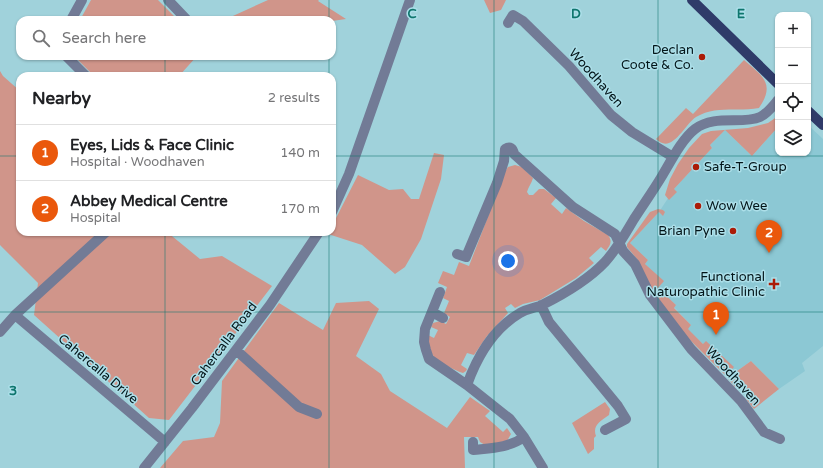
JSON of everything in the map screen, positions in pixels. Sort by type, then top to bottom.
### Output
[{"type":"main road","points":[[692,0],[775,81]]},
{"type":"main road","points":[[811,115],[823,125]]},
{"type":"street","points":[[73,16],[82,0]]},
{"type":"street","points":[[168,0],[183,16]]},
{"type":"street","points":[[336,203],[349,174],[410,0]]},
{"type":"street","name":"Woodhaven","points":[[508,23],[513,15],[524,21],[569,66],[611,115],[632,132],[673,157]]},
{"type":"street","points":[[70,60],[82,72]]},
{"type":"street","points":[[467,385],[476,363],[492,337],[504,325],[520,312],[541,305],[565,292],[586,278],[604,262],[619,244],[673,157],[695,129],[707,123],[762,116],[775,103]]},
{"type":"street","name":"Woodhaven","points":[[457,254],[466,257],[497,182],[504,161],[505,150],[507,148],[511,148],[514,150],[514,154],[573,207],[615,234],[623,251],[635,264],[650,295],[691,350],[742,401],[764,432],[780,439]]},
{"type":"street","points":[[0,332],[15,315],[102,236]]},
{"type":"street","name":"Cahercalla Road","points":[[144,468],[270,305],[316,236]]},
{"type":"street","points":[[440,292],[425,330],[424,336],[429,358],[467,385],[510,419],[524,437],[543,468]]},
{"type":"street","points":[[541,305],[549,322],[618,406],[626,419],[605,430]]},
{"type":"street","points":[[432,312],[443,318]]},
{"type":"street","name":"Cahercalla Drive","points":[[15,315],[165,442]]},
{"type":"street","points":[[236,350],[299,407],[318,414]]},
{"type":"street","points":[[473,442],[473,450],[498,448],[515,443],[524,437]]},
{"type":"shaded area","points":[[91,0],[158,0],[174,16],[82,16]]},
{"type":"shaded area","points":[[268,0],[319,0],[318,1],[346,19],[336,20],[336,16],[233,16]]},
{"type":"shaded area","points":[[484,0],[506,0],[501,10],[490,13]]},
{"type":"shaded area","points":[[78,60],[193,60],[183,72],[90,72]]},
{"type":"shaded area","points":[[744,60],[765,81],[766,92],[759,108],[719,110],[704,113],[691,121],[673,141],[662,143],[656,139],[686,108],[693,114]]},
{"type":"shaded area","points":[[0,71],[3,76],[16,87],[16,236],[172,236],[200,259],[222,256],[272,286],[169,420],[149,418],[34,315],[38,283],[0,245]]},
{"type":"shaded area","points":[[775,118],[775,130],[752,156],[725,130],[710,145],[712,148],[674,189],[677,192],[669,200],[665,195],[670,179],[678,164],[689,148],[702,134],[711,131],[748,128],[768,123]]},
{"type":"shaded area","points":[[811,128],[823,139],[823,346],[802,363],[805,371],[779,389],[751,361],[730,376],[701,347],[703,344],[687,329],[691,325],[674,307],[676,305],[658,288],[663,281],[645,264],[648,260],[630,243],[659,212],[674,189],[712,148],[710,145],[725,130],[752,156],[775,130],[775,156],[811,156]]},
{"type":"shaded area","points":[[434,153],[444,155],[441,179],[421,239],[405,267],[395,274],[362,245],[334,236],[336,236],[336,218],[358,175],[389,190],[403,189],[411,199],[419,199]]},
{"type":"shaded area","points":[[515,165],[522,167],[533,178],[527,192],[529,195],[533,195],[539,189],[544,189],[556,198],[551,204],[562,214],[566,208],[584,221],[608,235],[610,240],[609,247],[606,251],[601,247],[589,258],[594,263],[576,278],[540,300],[523,304],[515,308],[511,304],[505,308],[508,313],[487,336],[474,355],[467,353],[461,365],[467,369],[463,373],[436,359],[432,355],[430,349],[428,335],[434,338],[438,330],[431,327],[433,323],[440,321],[446,324],[450,317],[444,313],[449,301],[443,298],[447,287],[438,283],[443,271],[454,275],[459,262],[469,266],[505,172],[508,167]]},
{"type":"shaded area","points":[[658,209],[665,212],[663,216],[659,212],[630,243],[648,260],[645,264],[664,281],[658,288],[676,305],[674,308],[691,325],[688,329],[703,344],[706,341],[734,367],[728,374],[730,376],[751,361],[779,389],[754,409],[745,398],[750,393],[741,383],[735,387],[687,337],[654,293],[637,259],[627,247],[627,244],[650,212]]},
{"type":"shaded area","points":[[369,301],[379,309],[356,356],[381,374],[390,391],[447,428],[470,397],[490,411],[485,416],[503,432],[507,428],[511,434],[507,441],[485,445],[480,442],[478,437],[464,437],[465,468],[160,468],[183,441],[214,437],[220,423],[222,381],[279,303],[323,330],[336,303]]},
{"type":"shaded area","points":[[605,402],[610,409],[609,415],[600,421],[596,426],[594,449],[588,454],[572,423]]},
{"type":"place","name":"Declan Coote & Co.","points":[[702,57]]},
{"type":"place","name":"Safe-T-Group","points":[[696,167]]},
{"type":"place","name":"Wow Wee","points":[[698,206]]},
{"type":"place","name":"Brian Pyne","points":[[733,231]]},
{"type":"place","name":"Abbey Medical Centre","points":[[769,253]]},
{"type":"place","name":"Functional Naturopathic Clinic","points":[[774,284]]},
{"type":"place","name":"Eyes, Lids & Face Clinic","points":[[716,335]]}]
